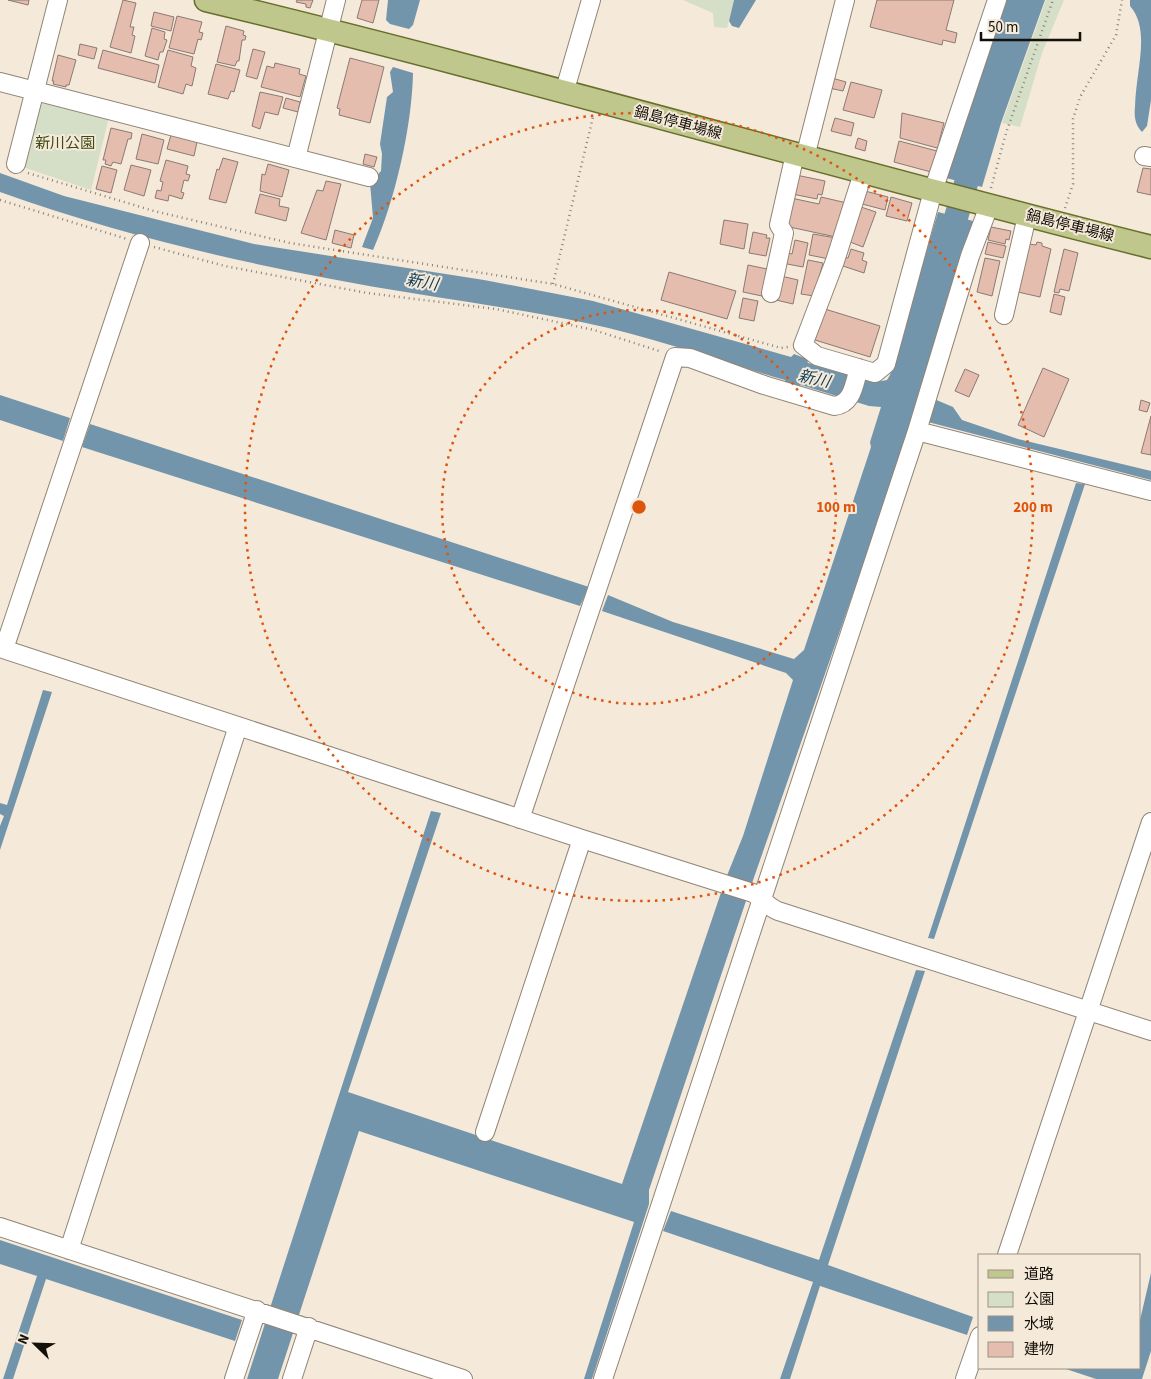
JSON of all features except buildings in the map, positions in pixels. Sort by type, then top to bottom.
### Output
[{"type":"main road","name":"鍋島停車場線","points":[[206,0],[328,30],[863,173],[1151,247]]},
{"type":"street","points":[[19,168],[34,91],[58,0]]},
{"type":"street","points":[[296,158],[336,0]]},
{"type":"street","points":[[564,93],[591,0]]},
{"type":"street","points":[[771,293],[784,233],[779,225],[845,0]]},
{"type":"street","points":[[863,173],[835,261],[803,345],[817,356],[858,371],[874,373],[886,364],[934,191],[997,0]]},
{"type":"street","points":[[0,82],[369,177]]},
{"type":"street","points":[[603,1379],[758,896],[917,431],[970,256],[989,206]]},
{"type":"street","points":[[1004,315],[1027,216]]},
{"type":"street","points":[[140,243],[2,648],[236,734],[520,819],[580,844],[716,881],[758,896],[769,907],[778,911],[1090,1005],[1151,1031]]},
{"type":"street","points":[[520,819],[675,357],[690,358],[764,385],[834,406],[842,405],[848,401],[858,371]]},
{"type":"street","points":[[917,431],[1151,491]]},
{"type":"street","points":[[68,1250],[236,734]]},
{"type":"street","points":[[1007,1254],[1151,822]]},
{"type":"street","points":[[485,1132],[580,844]]},
{"type":"street","points":[[0,1227],[306,1326],[462,1379]]},
{"type":"street","points":[[234,1379],[250,1334],[261,1312]]},
{"type":"street","points":[[292,1379],[306,1326]]},
{"type":"street","points":[[965,1379],[978,1342]]},
{"type":"path","points":[[989,206],[990,193],[1006,133],[1054,0]]},
{"type":"path","points":[[1059,224],[1073,184],[1074,118],[1080,97],[1116,36],[1122,0]]},
{"type":"path","points":[[553,284],[597,102]]},
{"type":"path","points":[[19,168],[154,211],[290,244],[553,284],[781,348],[803,345]]},
{"type":"path","points":[[0,200],[140,243],[225,266],[367,293],[496,309],[594,330],[675,357]]},
{"type":"green space","points":[[683,0],[734,0],[727,28],[714,27],[713,13]]},
{"type":"green space","points":[[1046,0],[1064,0],[1042,53],[1020,127],[1002,123]]},
{"type":"green space","name":"新川公園","points":[[48,101],[109,117],[91,190],[23,167],[38,107]]},
{"type":"water","points":[[388,0],[420,0],[413,25],[409,29],[390,24],[386,20]]},
{"type":"water","points":[[734,0],[756,0],[739,28],[732,26],[729,21]]},
{"type":"water","points":[[1007,0],[1045,0],[1001,123],[982,187],[946,178]]},
{"type":"water","points":[[1130,0],[1151,0],[1151,100],[1147,126],[1142,132],[1136,123],[1135,114],[1141,51],[1140,27],[1130,6]]},
{"type":"water","points":[[393,67],[413,73],[412,94],[401,163],[388,209],[373,250],[362,247],[373,218],[370,183],[381,171],[382,154],[380,144],[387,97],[393,92],[390,72]]},
{"type":"water","name":"新川","points":[[0,173],[64,196],[254,244],[484,280],[593,301],[791,357],[794,354],[807,359],[808,363],[876,382],[887,380],[890,375],[938,212],[973,221],[902,453],[751,886],[649,1190],[649,1204],[592,1379],[584,1379],[634,1222],[359,1131],[278,1379],[247,1379],[431,811],[441,813],[348,1092],[622,1184],[726,878],[743,836],[793,680],[786,673],[602,611],[608,595],[673,622],[794,659],[804,650],[871,447],[870,442],[881,407],[869,406],[801,385],[797,389],[786,386],[785,380],[661,342],[586,323],[326,278],[202,252],[80,219],[0,192]]},
{"type":"water","points":[[0,395],[70,418],[63,441],[0,420]]},
{"type":"water","points":[[934,399],[953,407],[962,420],[1018,439],[1151,471],[1151,480],[928,422]]},
{"type":"water","points":[[90,424],[589,587],[580,606],[82,447]]},
{"type":"water","points":[[1076,483],[1085,484],[934,939],[928,938]]},
{"type":"water","points":[[43,690],[52,692],[0,850],[0,826],[4,816],[0,814],[0,803],[7,805]]},
{"type":"water","points":[[916,970],[925,971],[828,1265],[973,1317],[967,1335],[820,1286],[790,1379],[780,1379],[813,1282],[663,1231],[671,1211],[819,1260]]},
{"type":"water","points":[[0,1240],[242,1320],[235,1341],[46,1279],[13,1379],[3,1379],[37,1276],[0,1264]]},
{"type":"water","points":[[1151,1273],[1151,1351],[1142,1379],[1096,1379],[1066,1369],[1141,1369],[1141,1316]]},
{"type":"waterway","points":[[947,248],[975,153]]}]
